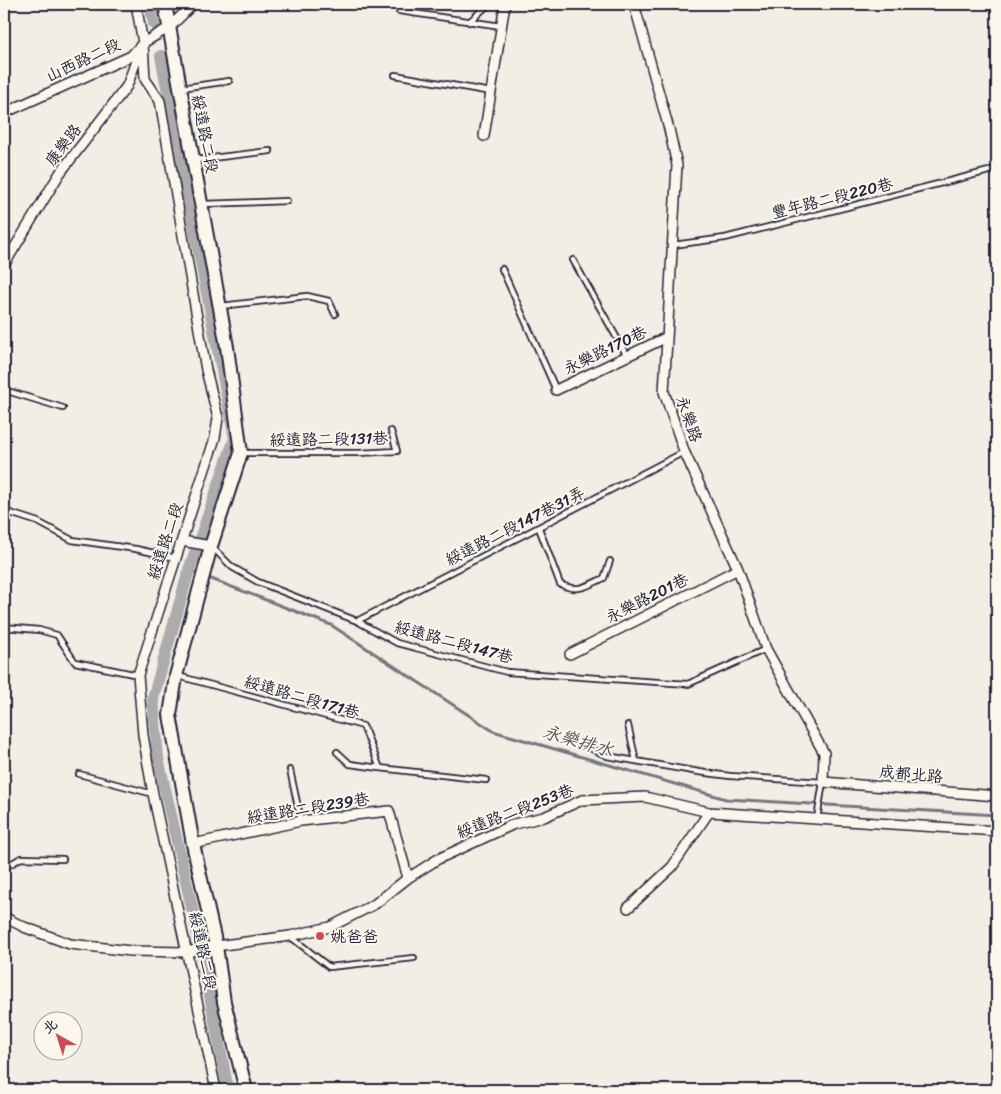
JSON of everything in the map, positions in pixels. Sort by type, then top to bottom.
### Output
[{"type":"street","name":"綏遠路二段","points":[[136,4],[143,43],[145,79],[160,101],[206,370],[218,418],[215,438],[138,675],[143,735],[152,794],[189,951],[216,1090]]},
{"type":"street","name":"綏遠路二段","points":[[165,4],[227,347],[241,453],[210,551],[176,676],[170,715],[192,844],[216,946],[224,1002],[246,1090]]},
{"type":"street","name":"山西路二段","points":[[4,113],[130,56],[143,43],[170,27],[193,4]]},
{"type":"street","points":[[484,136],[505,4]]},
{"type":"street","name":"永樂路","points":[[634,4],[669,129],[677,165],[664,392],[684,452],[738,569],[766,649],[824,753],[823,782]]},
{"type":"street","name":"康樂路","points":[[4,265],[60,173],[127,86],[143,43]]},
{"type":"street","name":"永樂路170巷","points":[[556,390],[667,337]]},
{"type":"street","points":[[182,541],[210,551]]},
{"type":"street","name":"永樂路201巷","points":[[570,654],[738,569]]},
{"type":"street","name":"成都北路","points":[[823,782],[997,796]]},
{"type":"street","name":"綏遠路二段253巷","points":[[4,917],[24,927],[70,944],[131,952],[189,951],[290,936],[330,927],[375,904],[408,878],[438,859],[514,824],[544,817],[582,800],[645,798],[709,812],[997,832]]},
{"type":"street","name":"綏遠路二段239巷","points":[[192,844],[301,821],[388,811],[408,878]]},
{"type":"street","points":[[628,908],[672,867],[709,812]]},
{"type":"lane","points":[[468,22],[489,4]]},
{"type":"lane","points":[[399,11],[502,26]]},
{"type":"lane","points":[[395,75],[491,92]]},
{"type":"lane","points":[[180,88],[229,81]]},
{"type":"lane","points":[[193,160],[270,151]]},
{"type":"lane","name":"豐年路二段220巷","points":[[673,245],[725,238],[997,169]]},
{"type":"lane","points":[[202,204],[287,201]]},
{"type":"lane","points":[[573,260],[627,356]]},
{"type":"lane","points":[[502,269],[556,390]]},
{"type":"lane","points":[[220,306],[307,296],[329,301],[335,314]]},
{"type":"lane","points":[[4,390],[63,408]]},
{"type":"lane","name":"綏遠路二段131巷","points":[[241,453],[359,453],[397,451],[391,430]]},
{"type":"lane","name":"綏遠路二段147巷31弄","points":[[357,622],[684,452]]},
{"type":"lane","points":[[4,511],[38,522],[72,540],[136,549],[176,558]]},
{"type":"lane","points":[[540,528],[560,584],[570,589],[585,588],[604,578],[610,561]]},
{"type":"lane","name":"綏遠路二段147巷","points":[[210,551],[232,567],[258,582],[357,622],[397,643],[507,672],[688,684],[766,649]]},
{"type":"lane","points":[[4,627],[39,630],[57,635],[76,662],[138,675]]},
{"type":"lane","name":"綏遠路二段171巷","points":[[176,676],[363,726],[380,768]]},
{"type":"lane","points":[[628,725],[636,761]]},
{"type":"lane","points":[[577,742],[607,756],[636,761],[730,776],[823,782]]},
{"type":"lane","points":[[337,752],[350,764],[486,780]]},
{"type":"lane","points":[[290,770],[301,821]]},
{"type":"lane","points":[[79,774],[152,794]]},
{"type":"lane","name":"永樂路","points":[[818,819],[823,782]]},
{"type":"lane","points":[[4,868],[20,858],[63,859]]},
{"type":"lane","points":[[290,936],[329,967],[414,958]]},
{"type":"waterway","points":[[150,4],[154,24]]},
{"type":"waterway","name":"永樂排水","points":[[161,56],[235,438],[189,570],[153,698],[158,758],[200,943],[228,1090]]},
{"type":"waterway","name":"永樂排水","points":[[189,570],[200,574]]},
{"type":"waterway","name":"永樂排水","points":[[206,577],[331,625],[493,731],[726,799],[997,815]]},
{"type":"place","name":"姚爸爸","points":[[320,936]]}]
